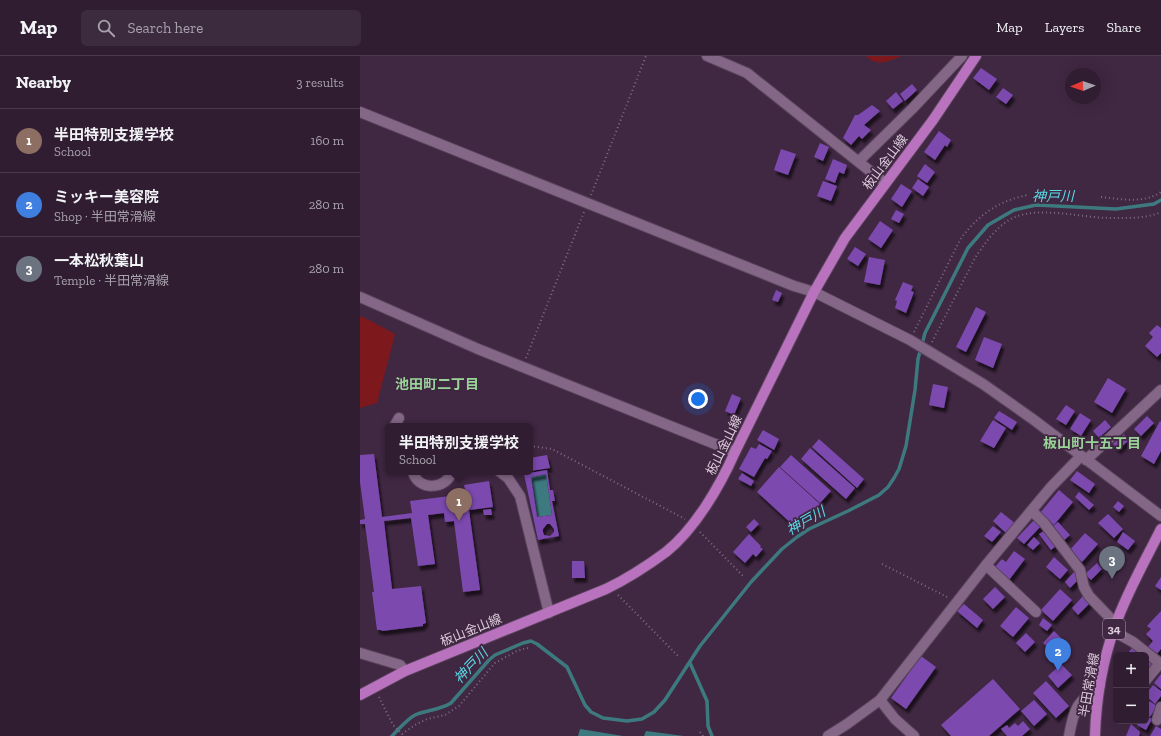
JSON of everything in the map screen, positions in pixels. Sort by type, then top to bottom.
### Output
[{"type":"main road","name":"板山金山線","points":[[360,695],[405,671],[613,586],[667,551],[709,501],[725,475],[814,292],[845,238],[933,120],[976,56]]},
{"type":"main road","name":"半田常滑線","points":[[1095,736],[1095,720],[1100,685],[1115,628],[1135,580],[1161,529]]},
{"type":"street","points":[[708,56],[747,73],[885,183]]},
{"type":"street","points":[[858,161],[913,108],[962,56]]},
{"type":"street","points":[[360,112],[794,286],[814,292],[912,341],[983,384],[1034,420],[1161,516]]},
{"type":"street","points":[[360,297],[478,349],[735,452]]},
{"type":"street","points":[[828,736],[880,700],[956,602],[1052,487],[1161,390]]},
{"type":"street","points":[[414,475],[417,480],[426,486],[443,484],[448,480],[450,475]]},
{"type":"street","points":[[504,475],[508,478],[520,496],[549,613]]},
{"type":"street","points":[[1032,511],[1044,523],[1080,570],[1084,587],[1089,596],[1115,628],[1159,660],[1149,675]]},
{"type":"street","points":[[986,565],[1036,612]]},
{"type":"street","points":[[360,653],[400,665],[405,671]]},
{"type":"street","points":[[1069,736],[1076,708],[1082,699],[1100,685]]},
{"type":"street","points":[[880,700],[895,719],[914,736]]},
{"type":"street","points":[[1156,720],[1161,707]]},
{"type":"path","points":[[1101,197],[1138,200],[1146,199],[1161,192]]},
{"type":"path","points":[[912,341],[961,238],[978,218],[1001,203],[1028,195]]},
{"type":"path","points":[[928,350],[975,258],[998,230],[1015,217],[1038,213],[1126,218],[1143,217],[1161,212]]},
{"type":"path","points":[[533,446],[552,449],[692,523],[744,576]]},
{"type":"path","points":[[882,564],[956,602]]},
{"type":"path","points":[[613,586],[617,593],[679,657]]},
{"type":"path","points":[[376,686],[384,708],[393,725],[402,734],[426,719],[444,715],[459,706],[495,663],[518,651],[527,648],[531,649]]},
{"type":"path","points":[[700,732],[702,736]]},
{"type":"shaded area","points":[[866,56],[901,56],[887,62],[878,62]]},
{"type":"shaded area","points":[[360,316],[395,334],[377,403],[360,408]]},
{"type":"shaded area","points":[[546,474],[552,515],[537,517],[531,477]]},
{"type":"shaded area","points":[[580,729],[623,736],[578,736]]},
{"type":"shaded area","points":[[646,731],[684,736],[644,736]]},
{"type":"building","points":[[981,68],[997,79],[989,90],[973,78]]},
{"type":"building","points":[[912,84],[917,90],[905,101],[900,94]]},
{"type":"building","points":[[1003,88],[1013,95],[1006,104],[996,97]]},
{"type":"building","points":[[896,92],[903,101],[893,109],[886,101]]},
{"type":"building","points":[[872,105],[880,111],[864,125],[871,130],[862,139],[859,136],[851,145],[843,138],[855,115],[858,115]]},
{"type":"building","points":[[939,131],[951,140],[947,147],[945,145],[935,160],[924,152]]},
{"type":"building","points":[[820,143],[829,147],[823,161],[814,157]]},
{"type":"building","points":[[781,149],[796,154],[788,175],[774,170]]},
{"type":"building","points":[[833,159],[847,165],[844,174],[839,172],[835,183],[825,179]]},
{"type":"building","points":[[925,164],[935,172],[927,183],[917,176]]},
{"type":"building","points":[[918,179],[929,187],[923,196],[912,188]]},
{"type":"building","points":[[823,181],[837,186],[831,201],[817,196]]},
{"type":"building","points":[[901,184],[912,191],[902,207],[891,199]]},
{"type":"building","points":[[896,210],[904,214],[899,223],[891,219]]},
{"type":"building","points":[[880,221],[893,230],[881,248],[868,239]]},
{"type":"building","points":[[855,247],[866,254],[858,266],[847,259]]},
{"type":"building","points":[[869,257],[885,260],[880,285],[864,282]]},
{"type":"building","points":[[903,282],[913,286],[911,291],[914,292],[906,313],[895,308],[897,301],[895,300]]},
{"type":"building","points":[[776,290],[782,293],[778,302],[772,300]]},
{"type":"building","points":[[976,307],[986,312],[966,352],[956,347]]},
{"type":"building","points":[[1157,325],[1161,328],[1161,353],[1157,357],[1145,346],[1153,337],[1149,333]]},
{"type":"building","points":[[984,337],[1002,344],[993,368],[975,360]]},
{"type":"building","points":[[1108,378],[1126,389],[1112,413],[1094,402]]},
{"type":"building","points":[[933,384],[948,387],[944,408],[929,405]]},
{"type":"building","points":[[732,394],[741,398],[734,415],[725,411]]},
{"type":"building","points":[[1066,405],[1075,411],[1066,425],[1056,419]]},
{"type":"building","points":[[999,411],[1017,422],[1012,430],[994,418]]},
{"type":"building","points":[[1080,413],[1091,420],[1081,436],[1070,429]]},
{"type":"building","points":[[1147,416],[1154,423],[1141,436],[1134,429]]},
{"type":"building","points":[[993,420],[1006,428],[994,448],[980,441]]},
{"type":"building","points":[[1105,420],[1111,427],[1099,438],[1093,431]]},
{"type":"building","points":[[1160,421],[1161,451],[1154,464],[1141,456]]},
{"type":"building","points":[[763,430],[779,439],[774,450],[757,440]]},
{"type":"building","points":[[1124,434],[1129,440],[1118,450],[1113,444]]},
{"type":"building","points":[[819,439],[864,479],[857,488],[812,447]]},
{"type":"building","points":[[759,444],[772,451],[767,459],[765,458],[754,477],[739,469],[751,447],[756,449]]},
{"type":"building","points":[[810,448],[855,488],[846,499],[801,459]]},
{"type":"building","points":[[374,454],[382,517],[412,513],[410,501],[466,494],[464,485],[489,481],[493,507],[469,510],[480,590],[463,592],[454,521],[445,522],[444,513],[428,515],[435,564],[418,566],[411,518],[384,521],[392,589],[421,586],[426,623],[423,624],[423,626],[382,631],[377,630],[372,592],[374,592],[365,524],[360,524],[360,520],[365,519],[360,482],[360,455]]},
{"type":"building","points":[[547,455],[550,468],[533,471],[533,457]]},
{"type":"building","points":[[791,455],[831,491],[820,503],[780,467]]},
{"type":"building","points":[[779,467],[820,504],[809,516],[805,513],[794,526],[757,492]]},
{"type":"building","points":[[547,470],[550,490],[553,490],[555,501],[552,501],[559,536],[538,540],[524,475],[533,475],[533,472]],"holes":[[[546,474],[552,515],[537,517],[531,477]],[[547,524],[550,524],[554,529],[554,532],[550,536],[544,535],[543,529]]]},
{"type":"building","points":[[1077,471],[1095,484],[1089,493],[1070,480]]},
{"type":"building","points":[[742,473],[754,481],[751,486],[738,479]]},
{"type":"building","points":[[1059,490],[1073,502],[1054,525],[1040,513]]},
{"type":"building","points":[[1079,492],[1094,505],[1089,510],[1075,497]]},
{"type":"building","points":[[1118,501],[1124,506],[1119,512],[1113,507]]},
{"type":"building","points":[[491,509],[492,515],[484,515],[483,510]]},
{"type":"building","points":[[1001,512],[1016,524],[1007,534],[993,521]]},
{"type":"building","points":[[1108,514],[1123,529],[1114,538],[1098,523]]},
{"type":"building","points":[[754,519],[759,524],[751,532],[746,527]]},
{"type":"building","points":[[1035,519],[1042,525],[1024,544],[1017,538]]},
{"type":"building","points":[[1058,522],[1070,535],[1063,541],[1051,528]]},
{"type":"building","points":[[993,526],[1001,532],[992,542],[984,536]]},
{"type":"building","points":[[1046,530],[1057,545],[1051,550],[1039,534]]},
{"type":"building","points":[[1123,532],[1135,541],[1128,550],[1117,542]]},
{"type":"building","points":[[1085,533],[1098,544],[1082,562],[1069,551]]},
{"type":"building","points":[[749,534],[763,549],[756,557],[753,554],[745,563],[733,552]]},
{"type":"building","points":[[1034,537],[1040,543],[1033,550],[1027,545]]},
{"type":"building","points":[[1112,547],[1123,554],[1113,570],[1102,563]]},
{"type":"building","points":[[1014,551],[1025,559],[1009,580],[994,568],[1002,559],[1006,562]]},
{"type":"building","points":[[1054,557],[1068,570],[1060,579],[1046,567]]},
{"type":"building","points":[[572,561],[584,561],[585,578],[572,578]]},
{"type":"building","points":[[1097,563],[1102,569],[1091,580],[1085,574]]},
{"type":"building","points":[[1074,572],[1080,578],[1070,588],[1065,582]]},
{"type":"building","points":[[1161,577],[1161,590],[1155,586]]},
{"type":"building","points":[[995,587],[1005,597],[993,609],[983,599]]},
{"type":"building","points":[[1060,589],[1072,600],[1053,621],[1041,610]]},
{"type":"building","points":[[1083,596],[1090,603],[1078,615],[1072,608]]},
{"type":"building","points":[[964,604],[983,620],[977,628],[957,611]]},
{"type":"building","points":[[1016,607],[1029,618],[1013,637],[1000,626]]},
{"type":"building","points":[[1161,611],[1161,649],[1156,655],[1148,647],[1153,641],[1146,634],[1151,629],[1147,626]]},
{"type":"building","points":[[1043,618],[1052,625],[1047,631],[1039,625]]},
{"type":"building","points":[[1054,631],[1063,640],[1052,651],[1043,643]]},
{"type":"building","points":[[1026,633],[1035,642],[1025,652],[1016,643]]},
{"type":"building","points":[[1133,646],[1141,652],[1129,652]]},
{"type":"building","points":[[921,656],[936,667],[906,709],[891,698]]},
{"type":"building","points":[[1149,661],[1154,665],[1149,671]]},
{"type":"building","points":[[1061,664],[1072,675],[1058,688],[1048,676]]},
{"type":"building","points":[[1161,674],[1161,689],[1154,683]]},
{"type":"building","points":[[993,679],[1020,709],[989,736],[951,736],[941,725]]},
{"type":"building","points":[[1046,681],[1069,706],[1056,718],[1033,693]]},
{"type":"building","points":[[1153,685],[1161,691],[1161,696],[1155,704],[1149,699],[1149,690]]},
{"type":"building","points":[[1034,700],[1047,714],[1034,726],[1021,711]]},
{"type":"building","points":[[1149,701],[1157,706],[1150,717],[1149,716]]},
{"type":"building","points":[[1149,718],[1152,719],[1146,730],[1137,725],[1149,724]]},
{"type":"building","points":[[1023,721],[1030,729],[1022,736],[1007,736],[1001,729],[1007,725],[1009,728],[1015,723],[1018,726]]},
{"type":"building","points":[[1131,724],[1140,732],[1139,736],[1126,736]]},
{"type":"building","points":[[1156,726],[1161,729],[1161,736],[1150,736]]},
{"type":"waterway","name":"神戸川","points":[[392,736],[415,715],[451,703],[495,655],[531,641],[567,667],[585,705],[591,712],[603,718],[627,721],[642,719],[654,712],[665,700],[700,646],[751,582],[782,549],[809,529],[879,495],[888,487],[899,469],[906,446],[915,390],[918,359],[925,333],[968,248],[988,225],[1014,210],[1036,205],[1116,209],[1154,204],[1161,200]]},
{"type":"waterway","points":[[690,663],[707,701],[708,726],[712,736]]},
{"type":"place","name":"半田特別支援学校","points":[[459,521]]},
{"type":"place","name":"一本松秋葉山","points":[[1112,579]]},
{"type":"place","name":"ミッキー美容院","points":[[1058,671]]},
{"type":"district","name":"池田町二丁目","points":[[437,384]]},
{"type":"district","name":"板山町十五丁目","points":[[1092,443]]}]
